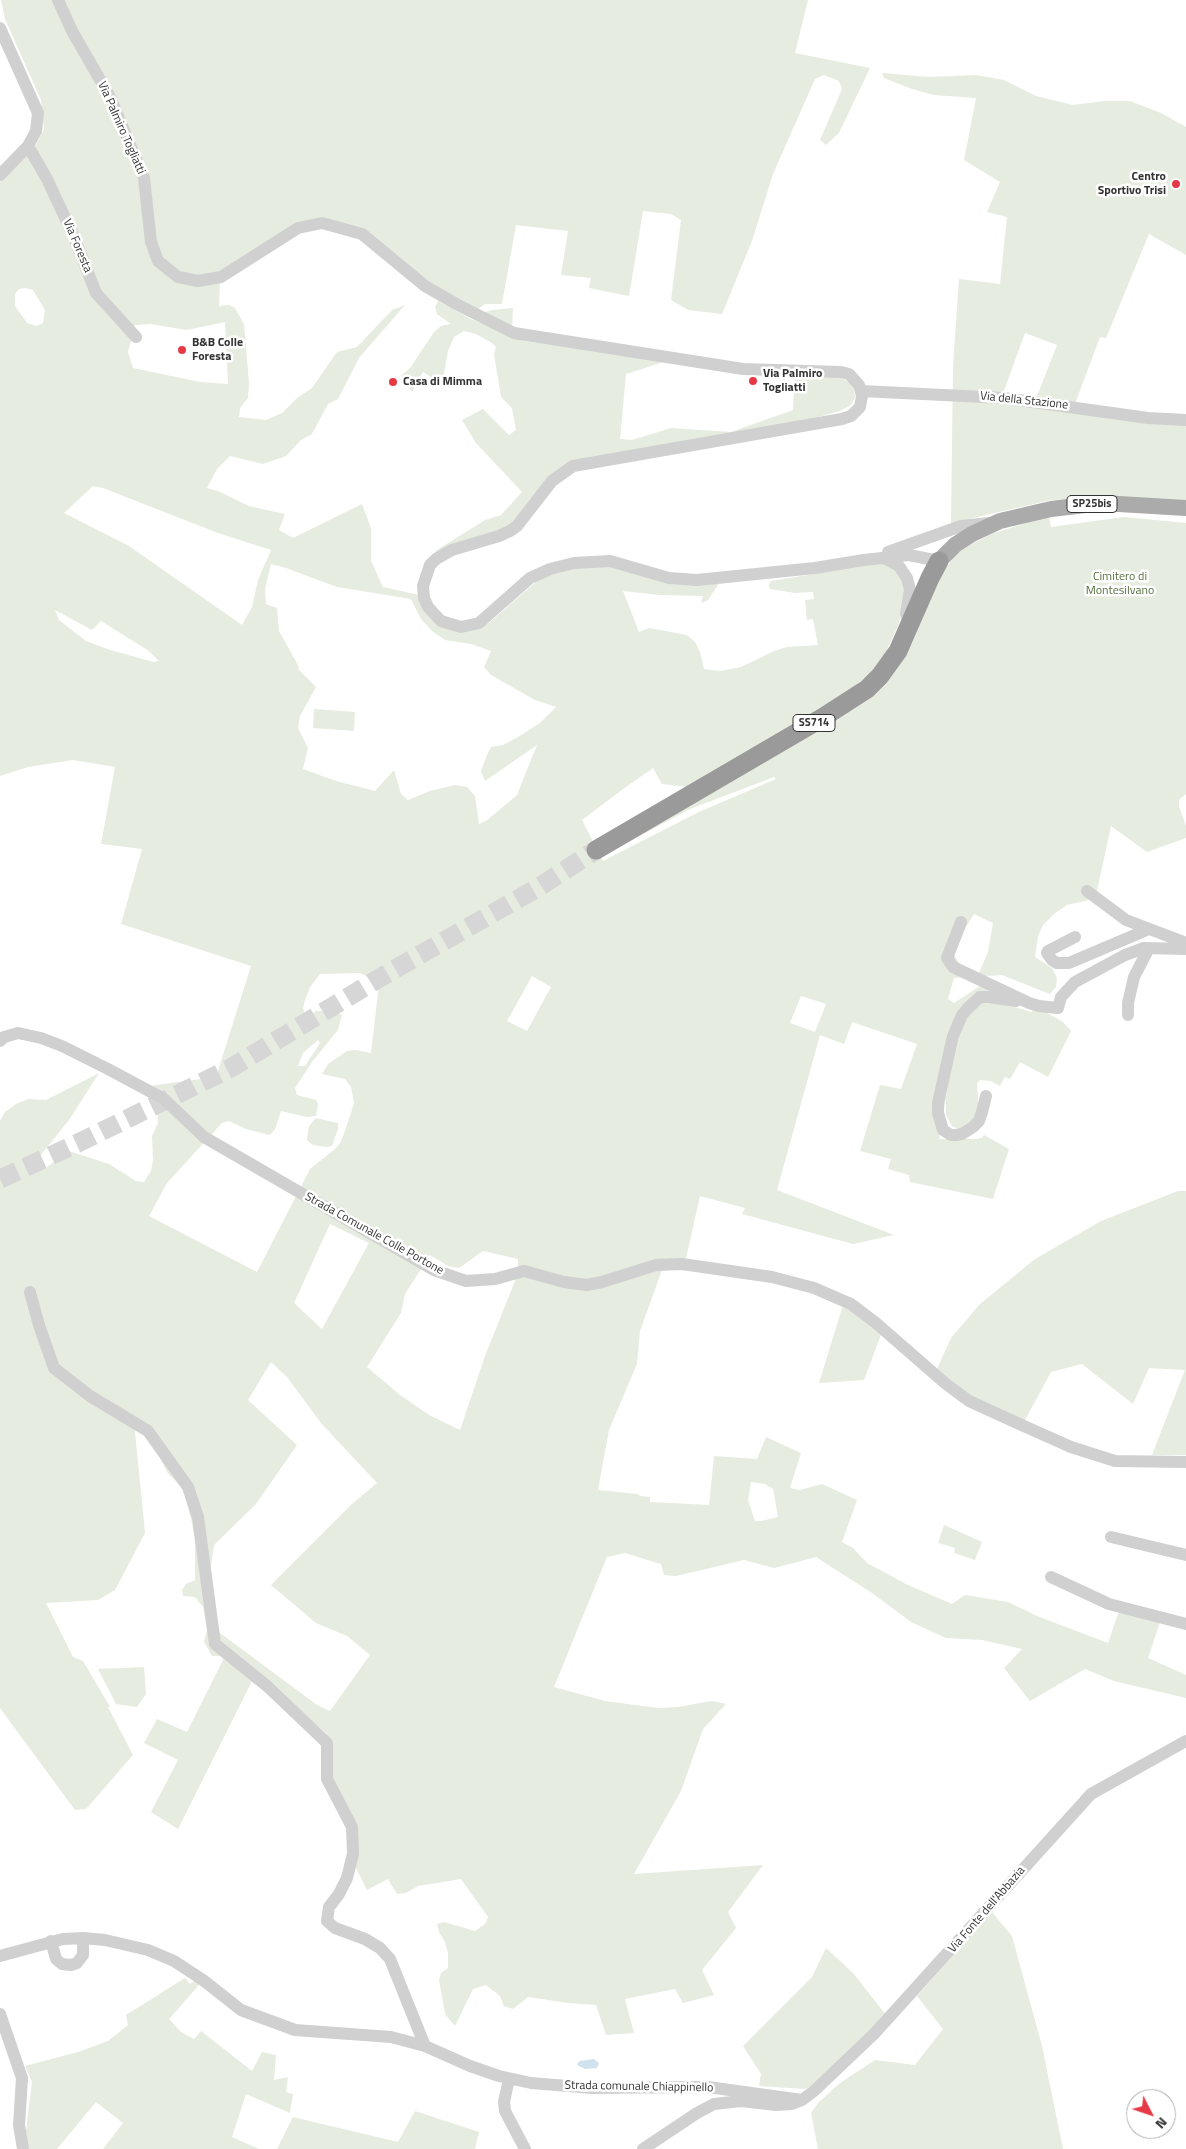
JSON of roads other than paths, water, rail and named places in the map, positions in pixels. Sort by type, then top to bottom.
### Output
[{"type":"highway","name":"SS714","points":[[596,850],[822,718],[858,695],[875,681],[898,651],[939,561]]},
{"type":"main road","name":"SP25bis","points":[[939,561],[964,538],[1000,521],[1051,509],[1102,503],[1186,508]]},
{"type":"street","name":"Via Palmiro Togliatti","points":[[58,0],[72,31],[110,97],[144,178],[151,242],[158,261],[178,277],[198,281],[221,277],[298,228],[322,223],[362,234],[425,286],[514,333],[742,369],[841,372],[855,379],[862,391]]},
{"type":"street","points":[[0,28],[38,112],[36,131],[28,146],[0,175]]},
{"type":"street","name":"Via Foresta","points":[[28,146],[47,179],[74,237],[96,293],[136,337]]},
{"type":"street","name":"Via della Stazione","points":[[862,391],[1004,398],[1148,418],[1186,420]]},
{"type":"street","name":"SP25bis","points":[[862,391],[862,402],[856,412],[842,419],[573,466],[552,481],[517,526],[510,531],[462,546],[436,559],[426,574],[423,586],[424,598],[434,615],[450,626],[461,627],[470,626],[487,618],[530,578],[550,569],[574,563],[610,561],[669,578],[697,580],[815,568],[925,547],[939,561]]},
{"type":"street","name":"SP25bis","points":[[888,554],[961,526],[1000,521]]},
{"type":"street","points":[[888,554],[907,578],[910,590],[906,614],[910,625]]},
{"type":"street","points":[[1086,891],[1126,920],[1186,943]]},
{"type":"street","points":[[961,922],[947,958],[953,967],[1029,1003]]},
{"type":"street","points":[[1075,938],[1048,951],[1047,953],[1052,960],[1057,963],[1069,963],[1149,929]]},
{"type":"street","points":[[1128,1015],[1128,1003],[1134,977],[1149,948]]},
{"type":"street","points":[[986,1096],[982,1112],[973,1127],[962,1134],[956,1135],[950,1135],[943,1130],[938,1113],[938,1103],[953,1036],[966,1009],[980,997],[989,996],[1058,1008],[1061,997],[1075,982],[1125,956],[1149,948],[1186,949]]},
{"type":"street","name":"Strada Comunale Colle Portone","points":[[0,1041],[4,1037],[18,1032],[62,1046],[108,1069],[164,1099],[204,1137],[434,1270],[466,1281],[495,1278],[524,1271],[564,1282],[587,1284],[602,1282],[656,1265],[682,1264],[772,1277],[814,1288],[851,1304],[969,1401],[1026,1427],[1071,1447],[1115,1461],[1186,1462]]},
{"type":"street","points":[[30,1292],[38,1325],[54,1368],[90,1396],[148,1431],[188,1486],[198,1517],[215,1644],[267,1686],[327,1743],[328,1779],[343,1805],[352,1827],[354,1854],[347,1878],[329,1908],[327,1921],[335,1928],[365,1939],[380,1948],[390,1959],[425,2046]]},
{"type":"street","points":[[1111,1537],[1186,1555]]},
{"type":"street","points":[[1051,1577],[1109,1604],[1186,1624]]},
{"type":"street","name":"Via Fonte dell'Abbazia","points":[[802,2100],[838,2070],[874,2034],[1091,1794],[1186,1741]]},
{"type":"street","points":[[51,1941],[56,1959],[62,1964],[71,1965],[78,1963],[83,1955],[84,1938]]},
{"type":"street","name":"Strada comunale Chiappinello","points":[[0,1956],[51,1941],[84,1938],[114,1941],[164,1957],[191,1972],[241,2010],[286,2028],[311,2033],[384,2036],[425,2046],[470,2066],[509,2079],[547,2085],[592,2088],[708,2087],[802,2100]]},
{"type":"street","points":[[0,2014],[22,2078],[18,2125],[23,2149]]},
{"type":"street","points":[[509,2079],[504,2102],[505,2111],[526,2149]]},
{"type":"street","points":[[643,2149],[714,2104],[741,2101],[782,2105],[802,2100]]},
{"type":"water","points":[[594,2059],[599,2063],[597,2068],[585,2069],[577,2065],[579,2061]]},
{"type":"tunnel","points":[[0,1179],[229,1069],[388,973],[539,887],[596,850]]},
{"type":"place","name":"Centro Sportivo Trisi","points":[[1176,184]]},
{"type":"place","name":"B&B Colle Foresta","points":[[182,350]]},
{"type":"place","name":"Via Palmiro Togliatti","points":[[753,381]]},
{"type":"place","name":"Casa di Mimma","points":[[393,382]]},
{"type":"park label","name":"Cimitero di Montesilvano","points":[[1120,584]]}]
